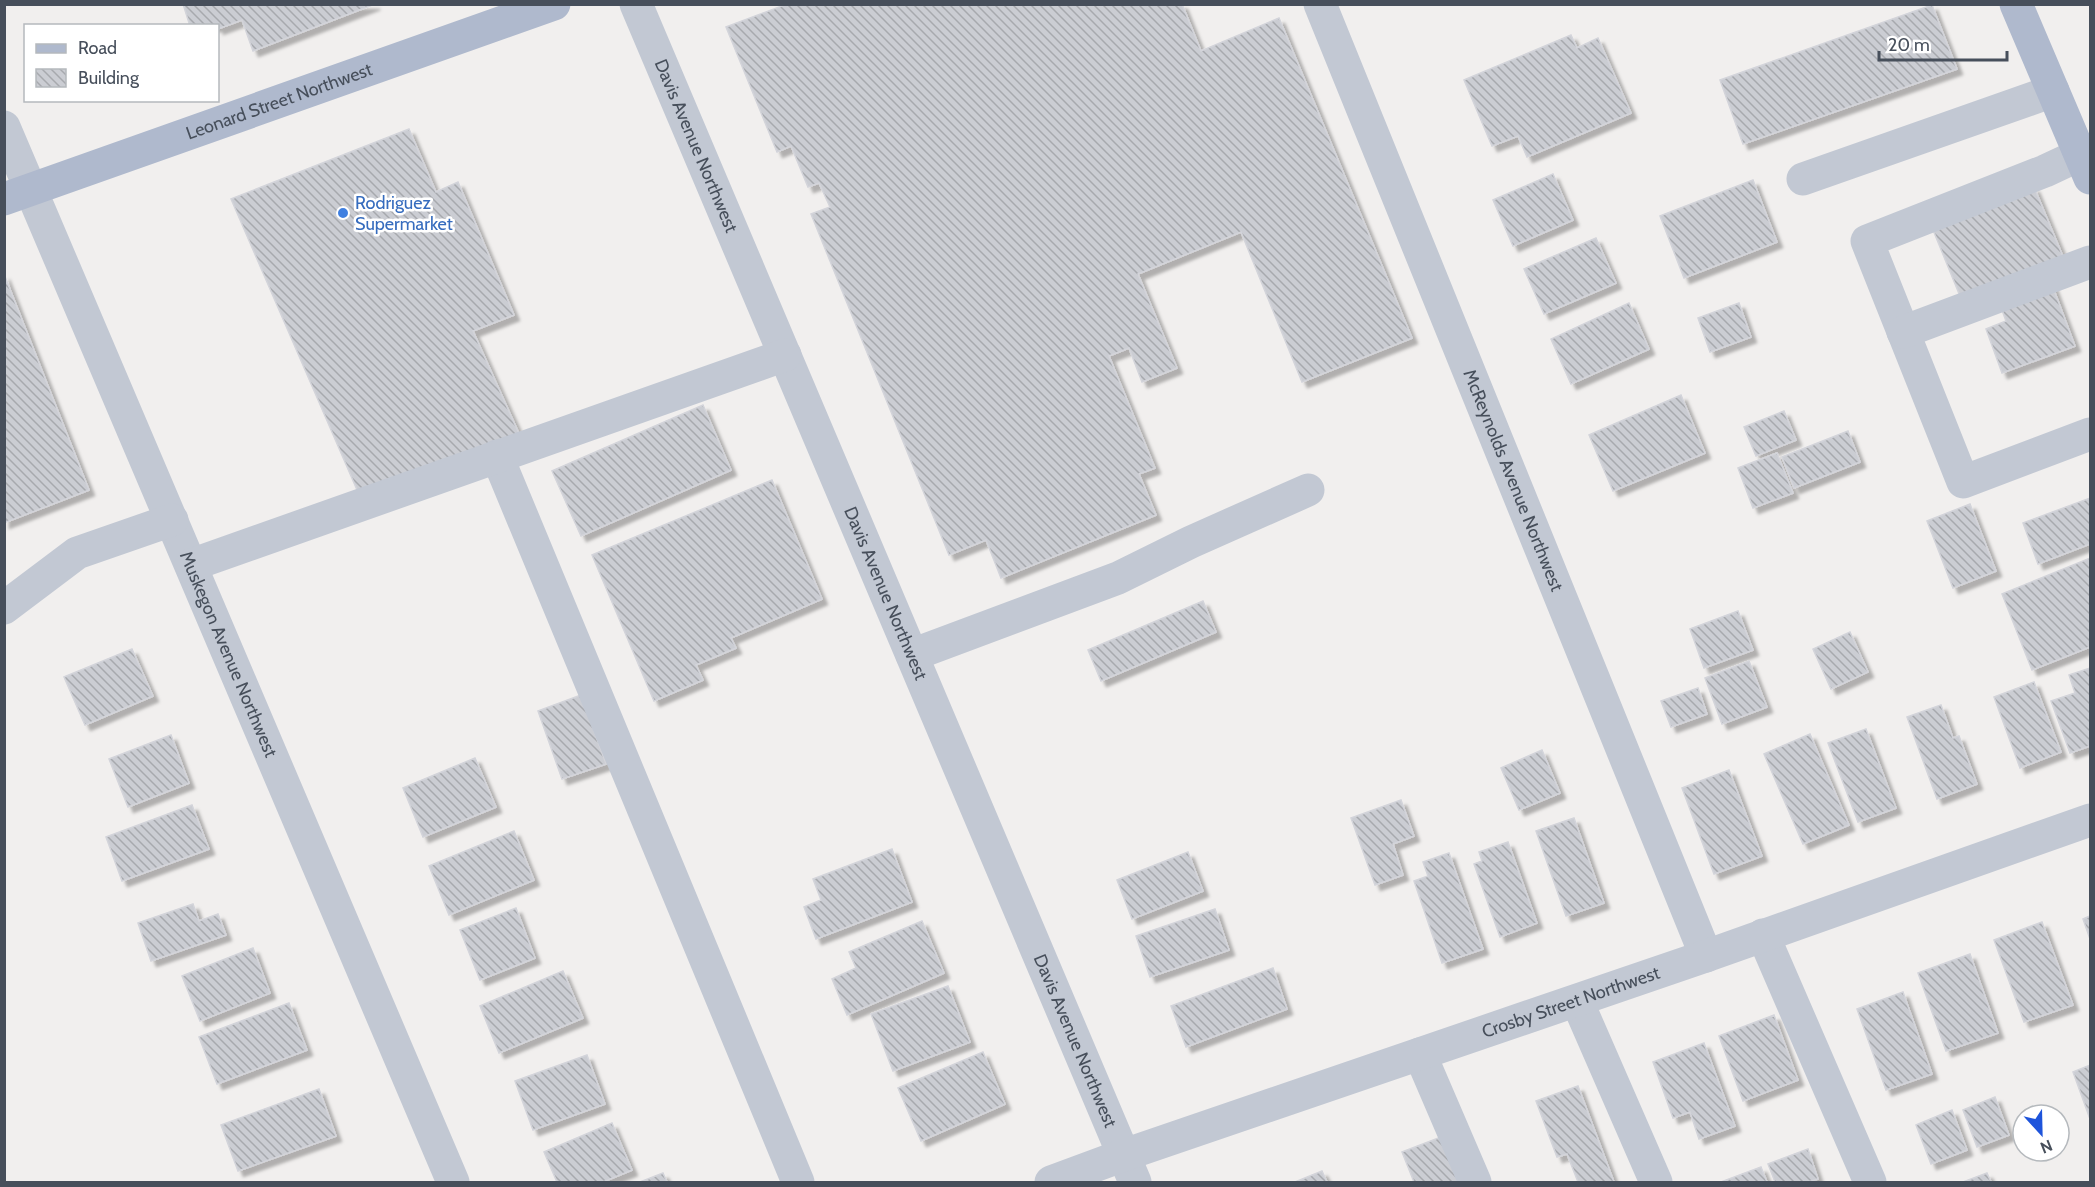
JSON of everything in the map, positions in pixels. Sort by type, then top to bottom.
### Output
[{"type":"main road","name":"Leonard Street Northwest","points":[[18,194],[555,4]]},
{"type":"main road","points":[[2016,4],[2053,91],[2087,161]]},
{"type":"street","name":"Davis Avenue Northwest","points":[[636,4],[1130,1169]]},
{"type":"street","name":"McReynolds Avenue Northwest","points":[[1320,4],[1706,956]]},
{"type":"street","points":[[1803,179],[2053,91]]},
{"type":"street","name":"Muskegon Avenue Northwest","points":[[4,127],[18,194],[172,520],[453,1182]]},
{"type":"street","points":[[2087,161],[1867,241],[1963,482],[2091,434]]},
{"type":"street","points":[[1903,332],[2091,262]]},
{"type":"street","points":[[191,565],[784,355]]},
{"type":"street","points":[[497,456],[798,1182]]},
{"type":"street","points":[[912,655],[1118,578],[1191,542],[1308,490]]},
{"type":"street","points":[[4,608],[77,553],[172,520]]},
{"type":"street","name":"Crosby Street Northwest","points":[[1051,1182],[1130,1169],[1420,1054],[1578,1001],[2091,820]]},
{"type":"street","points":[[1763,935],[1870,1182]]},
{"type":"street","points":[[1578,1001],[1656,1182]]},
{"type":"street","points":[[1420,1054],[1475,1182]]},
{"type":"building","points":[[183,4],[375,4],[253,51],[242,20],[219,29],[219,24],[189,24]]},
{"type":"building","points":[[787,4],[1182,4],[1201,51],[1279,18],[1412,338],[1302,382],[1241,232],[1138,274],[1177,368],[1142,382],[1129,348],[1109,356],[1155,468],[1139,474],[1156,515],[1001,578],[986,540],[949,555],[811,214],[830,207],[819,183],[808,187],[791,146],[777,152],[726,27]]},
{"type":"building","points":[[1932,5],[1957,69],[1743,144],[1720,80]]},
{"type":"building","points":[[1571,35],[1577,48],[1598,38],[1631,113],[1527,157],[1518,136],[1492,146],[1464,80]]},
{"type":"building","points":[[409,129],[436,192],[458,182],[514,315],[473,331],[521,438],[361,499],[231,199]]},
{"type":"building","points":[[1553,174],[1573,220],[1513,246],[1493,200]]},
{"type":"building","points":[[1753,180],[1777,242],[1684,278],[1660,216]]},
{"type":"building","points":[[2034,187],[2064,259],[1960,296],[1931,225]]},
{"type":"building","points":[[1596,238],[1616,283],[1544,314],[1524,269]]},
{"type":"building","points":[[4,274],[89,490],[4,523]]},
{"type":"building","points":[[2051,282],[2075,346],[2002,373],[1986,329],[2006,321],[1999,302]]},
{"type":"building","points":[[1629,303],[1649,349],[1571,384],[1551,339]]},
{"type":"building","points":[[1739,303],[1751,337],[1710,352],[1698,318]]},
{"type":"building","points":[[1681,395],[1705,453],[1613,491],[1589,435]]},
{"type":"building","points":[[703,405],[731,470],[581,536],[552,471]]},
{"type":"building","points":[[1784,411],[1796,440],[1756,456],[1744,427]]},
{"type":"building","points":[[1848,431],[1860,462],[1794,488],[1782,457]]},
{"type":"building","points":[[1777,453],[1793,493],[1753,508],[1738,468]]},
{"type":"building","points":[[772,480],[822,599],[731,638],[736,648],[696,665],[703,680],[654,701],[592,555]]},
{"type":"building","points":[[2090,498],[2090,544],[2038,564],[2023,523]]},
{"type":"building","points":[[1970,504],[1996,571],[1953,588],[1927,521]]},
{"type":"building","points":[[2090,558],[2090,647],[2032,670],[2002,594]]},
{"type":"building","points":[[1203,601],[1216,632],[1101,681],[1088,650]]},
{"type":"building","points":[[1738,611],[1753,650],[1704,668],[1690,629]]},
{"type":"building","points":[[1850,632],[1868,672],[1831,689],[1813,649]]},
{"type":"building","points":[[132,649],[153,696],[85,725],[64,677]]},
{"type":"building","points":[[1749,661],[1767,707],[1722,724],[1705,678]]},
{"type":"building","points":[[2090,668],[2090,746],[2070,753],[2051,701],[2075,693],[2069,675]]},
{"type":"building","points":[[2034,682],[2061,752],[2020,768],[1994,697]]},
{"type":"building","points":[[1698,688],[1707,714],[1671,727],[1661,701]]},
{"type":"building","points":[[581,695],[606,764],[562,779],[538,711]]},
{"type":"building","points":[[1941,705],[1953,738],[1959,736],[1977,784],[1937,799],[1907,717]]},
{"type":"building","points":[[1866,729],[1896,808],[1858,822],[1828,743]]},
{"type":"building","points":[[1810,734],[1849,825],[1803,844],[1764,754]]},
{"type":"building","points":[[171,735],[189,783],[128,807],[109,759]]},
{"type":"building","points":[[1542,750],[1560,793],[1519,810],[1501,768]]},
{"type":"building","points":[[475,758],[496,807],[423,837],[403,788]]},
{"type":"building","points":[[1729,770],[1762,856],[1714,874],[1682,788]]},
{"type":"building","points":[[1401,800],[1414,836],[1393,844],[1403,875],[1375,885],[1351,818]]},
{"type":"building","points":[[192,805],[209,849],[122,881],[106,837]]},
{"type":"building","points":[[1574,818],[1604,903],[1566,916],[1536,831]]},
{"type":"building","points":[[514,831],[534,880],[449,915],[429,866]]},
{"type":"building","points":[[1508,842],[1537,923],[1500,937],[1474,864],[1482,861],[1479,852]]},
{"type":"building","points":[[892,849],[912,902],[816,939],[804,907],[821,900],[813,879]]},
{"type":"building","points":[[1188,852],[1203,891],[1132,919],[1117,880]]},
{"type":"building","points":[[1449,853],[1483,949],[1442,963],[1414,881],[1428,876],[1423,862]]},
{"type":"building","points":[[193,904],[199,921],[218,914],[226,935],[151,961],[138,923]]},
{"type":"building","points":[[516,908],[535,958],[480,980],[460,930]]},
{"type":"building","points":[[1215,909],[1229,950],[1150,977],[1136,936]]},
{"type":"building","points":[[2090,916],[2090,939],[2083,919]]},
{"type":"building","points":[[922,921],[944,973],[847,1015],[832,979],[856,968],[849,952]]},
{"type":"building","points":[[2042,922],[2073,1005],[2024,1022],[1994,940]]},
{"type":"building","points":[[253,948],[270,993],[200,1021],[182,976]]},
{"type":"building","points":[[1970,954],[1998,1033],[1946,1051],[1918,973]]},
{"type":"building","points":[[1273,968],[1287,1009],[1186,1047],[1171,1006]]},
{"type":"building","points":[[563,971],[583,1018],[499,1053],[480,1006]]},
{"type":"building","points":[[948,986],[970,1042],[893,1071],[871,1014]]},
{"type":"building","points":[[1903,992],[1932,1074],[1886,1090],[1857,1009]]},
{"type":"building","points":[[289,1003],[307,1050],[217,1084],[199,1037]]},
{"type":"building","points":[[1774,1015],[1798,1080],[1743,1101],[1719,1036]]},
{"type":"building","points":[[1704,1043],[1735,1126],[1699,1139],[1690,1112],[1673,1118],[1653,1062]]},
{"type":"building","points":[[983,1052],[1005,1104],[921,1141],[898,1088]]},
{"type":"building","points":[[587,1055],[605,1104],[533,1130],[515,1081]]},
{"type":"building","points":[[2090,1065],[2090,1119],[2073,1072]]},
{"type":"building","points":[[1578,1086],[1614,1182],[1578,1182],[1567,1154],[1557,1157],[1536,1101]]},
{"type":"building","points":[[319,1089],[336,1136],[238,1171],[221,1125]]},
{"type":"building","points":[[1995,1097],[2009,1135],[1977,1147],[1963,1110]]},
{"type":"building","points":[[1952,1110],[1967,1150],[1931,1164],[1916,1125]]},
{"type":"building","points":[[612,1123],[632,1170],[603,1182],[557,1182],[544,1152]]},
{"type":"building","points":[[1441,1137],[1458,1182],[1414,1182],[1402,1152]]},
{"type":"building","points":[[1808,1149],[1818,1179],[1808,1182],[1775,1182],[1768,1164]]},
{"type":"building","points":[[1761,1167],[1767,1182],[1721,1182]]},
{"type":"building","points":[[1322,1171],[1327,1182],[1295,1182]]},
{"type":"building","points":[[663,1173],[667,1182],[640,1182]]},
{"type":"building","points":[[1987,1173],[1991,1182],[1963,1182]]},
{"type":"place","name":"Rodriguez Supermarket","points":[[343,213]]}]
